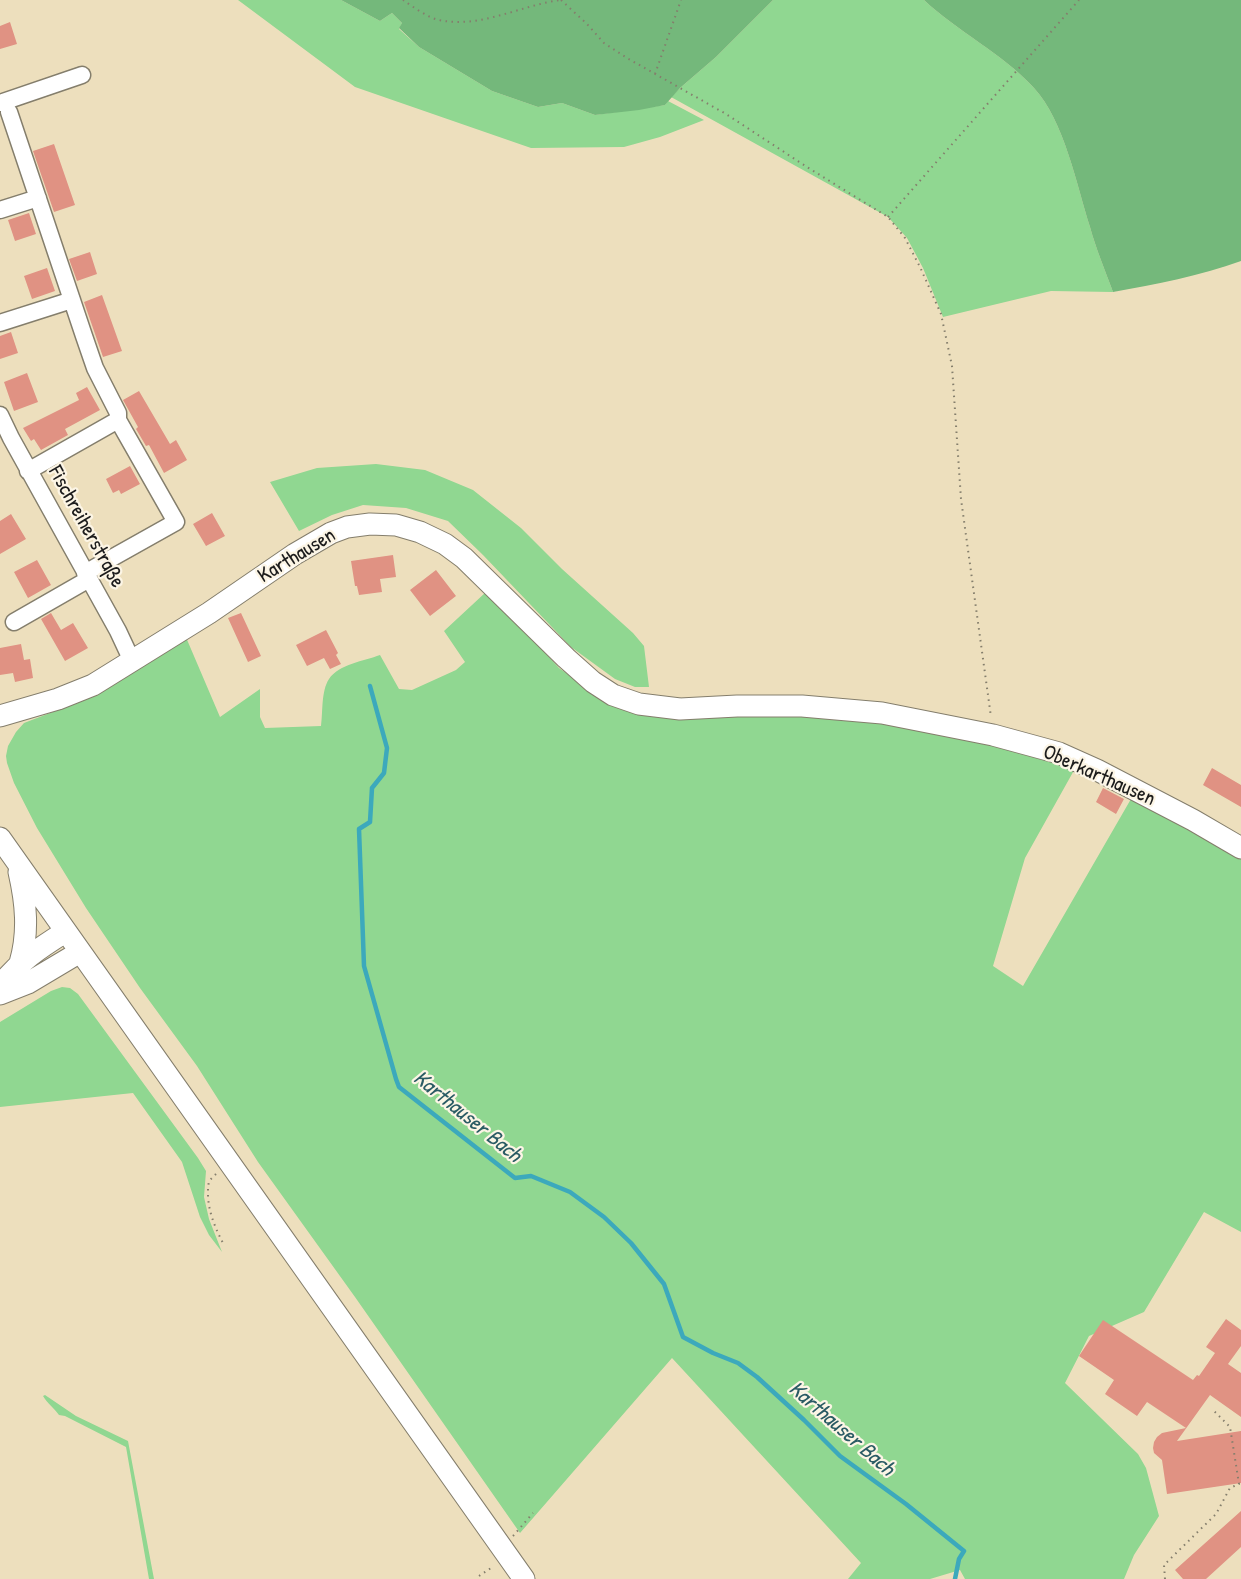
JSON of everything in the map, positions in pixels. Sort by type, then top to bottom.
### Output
[{"type":"main road","name":"Karthausen","points":[[4,715],[53,701],[93,685],[209,613],[312,543],[331,533],[370,524],[396,525],[420,532],[445,544],[464,558],[566,658],[593,682],[613,695],[639,704],[680,709],[802,706],[882,713],[948,725]]},
{"type":"main road","name":"Oberkarthausen","points":[[948,725],[1059,753],[1194,820],[1241,848]]},
{"type":"main road","points":[[0,838],[524,1579]]},
{"type":"main road","points":[[17,863],[27,925],[21,963]]},
{"type":"main road","points":[[0,986],[21,963],[65,932]]},
{"type":"main road","points":[[0,994],[28,983],[80,952]]},
{"type":"street","points":[[14,622],[176,522],[118,420],[118,413],[95,368],[5,107],[82,75]]},
{"type":"street","points":[[0,210],[38,198]]},
{"type":"street","points":[[0,323],[72,300]]},
{"type":"street","name":"Fischreiherstraße","points":[[0,416],[28,471],[118,631],[132,661]]},
{"type":"street","points":[[28,471],[118,420]]},
{"type":"path","points":[[403,0],[437,20],[460,22],[484,19],[541,3],[561,0],[604,43],[726,114],[888,217],[905,237],[941,314],[952,366],[962,499],[993,735]]},
{"type":"path","points":[[655,74],[681,0]]},
{"type":"path","points":[[888,217],[1079,0]]},
{"type":"path","points":[[208,1184],[211,1215],[223,1243]]},
{"type":"path","points":[[1164,1579],[1164,1565],[1216,1514],[1230,1488],[1239,1484],[1230,1427],[1212,1409]]},
{"type":"path","points":[[517,1531],[533,1513]]},
{"type":"path","points":[[479,1576],[490,1568]]},
{"type":"green space","points":[[238,0],[341,0],[380,21],[392,13],[402,23],[399,29],[419,47],[492,91],[538,107],[562,103],[595,115],[665,105],[668,101],[704,120],[660,137],[624,147],[531,148],[355,87]]},
{"type":"green space","points":[[341,0],[773,0],[665,105],[595,115],[562,103],[538,107],[492,91],[419,47],[399,28],[402,23],[392,13],[380,21]]},
{"type":"green space","points":[[773,0],[924,0],[1021,75],[1034,88],[1054,117],[1113,292],[1051,291],[943,317],[923,268],[907,238],[888,217],[671,97],[716,57]]},
{"type":"green space","points":[[924,0],[1241,0],[1241,261],[1162,283],[1113,292],[1095,243],[1068,154],[1054,117],[1044,101],[1034,88],[1008,64]]},
{"type":"green space","points":[[376,464],[425,470],[473,490],[521,528],[644,646],[649,687],[635,687],[615,679],[571,647],[448,521],[406,508],[363,505],[332,515],[299,531],[270,482],[317,468]]},
{"type":"green space","points":[[486,592],[559,668],[576,680],[612,697],[880,717],[1077,765],[1025,858],[993,966],[1023,986],[1135,792],[1241,846],[1241,1232],[1204,1212],[1144,1312],[1089,1336],[1065,1383],[1138,1454],[1146,1468],[1159,1516],[1134,1555],[1124,1579],[965,1579],[960,1570],[930,1579],[848,1579],[861,1563],[672,1358],[520,1533],[258,1162],[197,1066],[140,988],[86,908],[37,828],[14,783],[6,756],[8,746],[24,723],[71,705],[185,635],[220,717],[260,689],[260,717],[265,728],[321,726],[326,684],[333,674],[345,666],[380,655],[399,689],[412,690],[456,670],[465,662],[444,631]]},
{"type":"green space","points":[[62,987],[70,988],[78,994],[206,1171],[204,1197],[209,1219],[222,1252],[209,1235],[200,1217],[182,1162],[133,1093],[0,1107],[0,1022],[51,991]]},
{"type":"green space","points":[[45,1395],[76,1416],[128,1441],[154,1579],[149,1579],[126,1447],[59,1415],[45,1399],[43,1396]]},
{"type":"building","points":[[10,22],[17,44],[0,49],[0,26]]},
{"type":"building","points":[[54,144],[75,205],[54,212],[33,151]]},
{"type":"building","points":[[29,213],[36,234],[15,241],[8,220]]},
{"type":"building","points":[[90,252],[97,274],[77,281],[69,259]]},
{"type":"building","points":[[47,268],[55,291],[32,299],[24,276]]},
{"type":"building","points":[[102,295],[122,351],[103,357],[84,302]]},
{"type":"building","points":[[11,332],[18,353],[0,359],[0,336]]},
{"type":"building","points":[[27,373],[38,402],[14,411],[4,382]]},
{"type":"building","points":[[87,387],[100,410],[65,429],[68,435],[41,450],[34,439],[31,441],[23,428],[79,400],[76,393]]},
{"type":"building","points":[[139,391],[170,444],[176,440],[187,460],[164,473],[149,445],[146,446],[136,429],[138,427],[123,400]]},
{"type":"building","points":[[130,466],[140,484],[121,494],[119,490],[113,493],[106,479]]},
{"type":"building","points":[[212,513],[225,536],[206,546],[193,524]]},
{"type":"building","points":[[11,514],[26,539],[0,554],[0,521]]},
{"type":"building","points":[[393,555],[396,577],[380,579],[382,592],[359,595],[357,586],[355,586],[351,561]]},
{"type":"building","points":[[37,560],[51,585],[28,598],[14,572]]},
{"type":"building","points":[[436,570],[456,596],[430,616],[410,590]]},
{"type":"building","points":[[51,613],[61,630],[73,623],[88,648],[65,661],[41,619]]},
{"type":"building","points":[[241,613],[261,656],[248,662],[228,618]]},
{"type":"building","points":[[326,630],[341,664],[330,669],[324,658],[307,666],[296,645]]},
{"type":"building","points":[[21,644],[24,660],[30,659],[33,678],[15,682],[13,673],[0,675],[0,648]]},
{"type":"building","points":[[1212,768],[1241,785],[1241,807],[1203,785]]},
{"type":"building","points":[[1103,788],[1124,799],[1116,814],[1096,802]]},
{"type":"building","points":[[1226,1319],[1241,1330],[1241,1346],[1228,1364],[1241,1373],[1241,1417],[1210,1395],[1177,1441],[1241,1431],[1241,1483],[1167,1494],[1162,1460],[1154,1453],[1154,1442],[1162,1433],[1186,1428],[1147,1402],[1137,1416],[1105,1394],[1114,1380],[1079,1356],[1103,1320],[1193,1380],[1197,1375],[1199,1376],[1215,1353],[1206,1347]]},
{"type":"building","points":[[1241,1511],[1241,1547],[1206,1579],[1183,1579],[1175,1570]]},
{"type":"waterway","name":"Karthauser Bach","points":[[370,686],[387,748],[384,773],[372,788],[370,822],[359,829],[364,966],[399,1087],[515,1178],[531,1176],[570,1192],[604,1217],[631,1243],[664,1284],[683,1337],[738,1363],[757,1377],[840,1456],[906,1504],[964,1551],[959,1559],[955,1579]]}]
